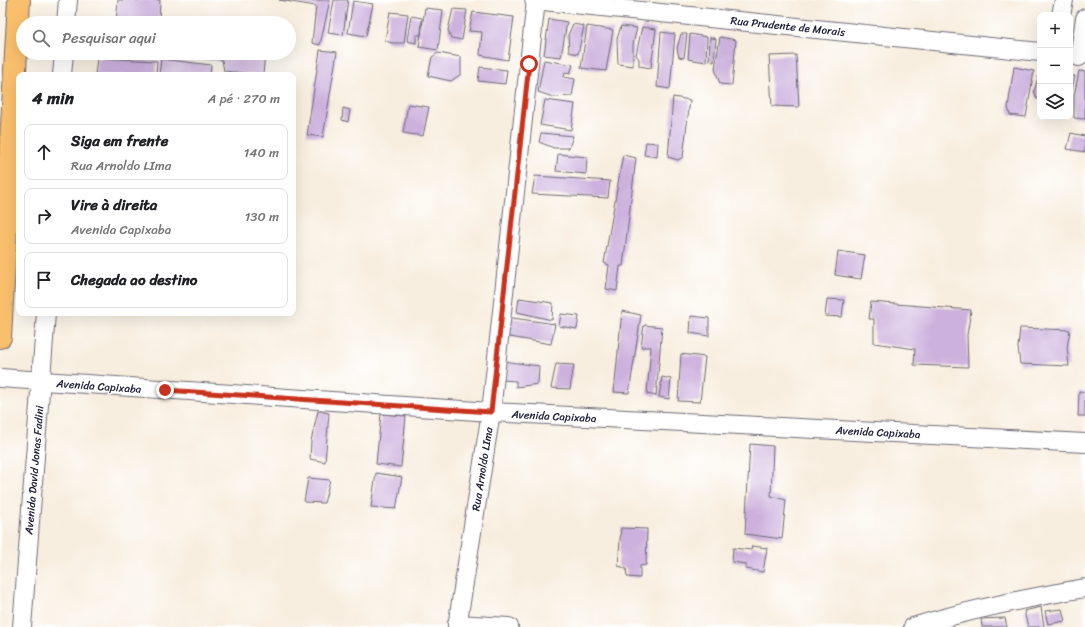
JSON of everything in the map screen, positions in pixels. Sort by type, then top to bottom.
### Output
[{"type":"highway","points":[[18,16],[19,0]]},
{"type":"highway","points":[[0,337],[16,53]]},
{"type":"street","points":[[67,16],[68,0]]},
{"type":"street","name":"Rua Prudente de Morais","points":[[535,0],[1037,52]]},
{"type":"street","name":"Rua Arnoldo LIma","points":[[457,625],[491,412],[535,0]]},
{"type":"street","points":[[1062,12],[1064,0]]},
{"type":"street","points":[[1078,57],[1085,18]]},
{"type":"street","points":[[62,72],[63,60]]},
{"type":"street","name":"Avenida David Jonas Fadini","points":[[22,627],[46,316]]},
{"type":"street","name":"Avenida Capixaba","points":[[0,378],[491,412],[1085,443]]},
{"type":"street","points":[[913,627],[947,616],[1007,602],[1085,588]]},
{"type":"street","points":[[457,625],[509,627]]},
{"type":"building","points":[[118,0],[160,0],[159,16],[117,16]]},
{"type":"building","points":[[279,0],[330,0],[320,45],[312,43],[316,6]]},
{"type":"building","points":[[334,0],[348,0],[343,35],[328,33]]},
{"type":"building","points":[[353,1],[373,4],[366,36],[348,33]]},
{"type":"building","points":[[425,8],[443,10],[438,50],[419,47]]},
{"type":"building","points":[[453,9],[467,10],[462,40],[451,38],[448,30]]},
{"type":"building","points":[[390,12],[408,14],[404,43],[391,43],[385,40]]},
{"type":"building","points":[[473,12],[514,17],[508,60],[480,55],[482,32],[469,31]]},
{"type":"building","points":[[411,16],[422,18],[421,35],[416,35],[416,43],[407,41]]},
{"type":"building","points":[[549,19],[567,22],[561,57],[544,55]]},
{"type":"building","points":[[573,24],[584,26],[578,54],[569,52],[568,35]]},
{"type":"building","points":[[587,26],[613,30],[606,71],[581,68]]},
{"type":"building","points":[[621,26],[637,28],[633,44],[633,66],[618,64],[617,39]]},
{"type":"building","points":[[642,27],[656,29],[651,68],[639,66],[639,59],[636,55]]},
{"type":"building","points":[[661,32],[675,34],[670,89],[657,87]]},
{"type":"building","points":[[681,34],[687,34],[684,58],[679,57],[677,48]]},
{"type":"building","points":[[690,34],[707,37],[706,62],[688,59]]},
{"type":"building","points":[[710,37],[716,39],[714,62],[709,61]]},
{"type":"building","points":[[720,37],[736,40],[732,85],[720,84],[715,69]]},
{"type":"building","points":[[320,50],[337,52],[323,137],[307,135]]},
{"type":"building","points":[[438,53],[461,57],[461,74],[451,81],[428,76],[432,57]]},
{"type":"building","points":[[796,55],[799,107],[772,106],[769,56]]},
{"type":"building","points":[[97,60],[157,61],[156,72],[95,72]]},
{"type":"building","points":[[161,60],[211,65],[210,72],[159,72]]},
{"type":"building","points":[[222,60],[264,60],[263,72],[224,71]]},
{"type":"building","points":[[544,60],[573,65],[570,73],[565,72],[564,77],[575,79],[572,96],[553,97],[538,92]]},
{"type":"building","points":[[480,67],[507,70],[505,84],[478,81]]},
{"type":"building","points":[[1014,67],[1034,71],[1026,117],[1010,115],[1008,107]]},
{"type":"building","points":[[1079,71],[1085,72],[1085,119],[1074,118],[1074,96]]},
{"type":"building","points":[[1037,81],[1037,99],[1034,91]]},
{"type":"building","points":[[673,97],[690,100],[683,157],[678,160],[668,157]]},
{"type":"building","points":[[545,100],[575,104],[571,130],[540,125]]},
{"type":"building","points":[[408,104],[429,107],[423,136],[403,133]]},
{"type":"building","points":[[343,108],[350,110],[348,122],[342,120]]},
{"type":"building","points":[[541,133],[573,136],[569,148],[554,148],[539,142]]},
{"type":"building","points":[[1071,133],[1085,136],[1085,152],[1067,149]]},
{"type":"building","points":[[646,142],[658,143],[657,157],[644,155]]},
{"type":"building","points":[[558,154],[587,157],[586,174],[556,171]]},
{"type":"building","points":[[623,155],[636,158],[623,266],[620,266],[617,291],[606,289],[609,265],[604,263]]},
{"type":"building","points":[[535,176],[610,181],[608,198],[532,194]]},
{"type":"building","points":[[838,251],[865,255],[861,279],[835,275]]},
{"type":"building","points":[[519,298],[553,303],[552,320],[517,312]]},
{"type":"building","points":[[827,299],[844,300],[842,317],[825,316]]},
{"type":"building","points":[[871,302],[971,310],[967,335],[968,367],[914,365],[915,349],[874,343],[874,319],[869,319]]},
{"type":"building","points":[[622,311],[641,315],[629,393],[614,392]]},
{"type":"building","points":[[561,314],[579,316],[577,329],[559,326]]},
{"type":"building","points":[[691,316],[709,318],[709,336],[690,333]]},
{"type":"building","points":[[506,317],[555,324],[551,344],[504,336]]},
{"type":"building","points":[[644,325],[662,327],[656,396],[647,394],[651,347],[641,347]]},
{"type":"building","points":[[1020,328],[1070,330],[1067,348],[1069,366],[1020,364],[1018,347]]},
{"type":"building","points":[[681,354],[705,357],[700,402],[678,401]]},
{"type":"building","points":[[503,361],[539,366],[538,384],[516,387],[516,381],[501,380]]},
{"type":"building","points":[[556,364],[574,365],[570,389],[551,388]]},
{"type":"building","points":[[662,377],[671,379],[669,399],[659,397]]},
{"type":"building","points":[[1079,391],[1085,392],[1085,416],[1078,416]]},
{"type":"building","points":[[318,411],[329,413],[325,462],[310,459],[311,441]]},
{"type":"building","points":[[381,414],[406,416],[401,467],[376,464]]},
{"type":"building","points":[[750,444],[773,446],[771,496],[786,500],[782,539],[745,534]]},
{"type":"building","points":[[376,473],[402,477],[396,509],[371,507]]},
{"type":"building","points":[[308,478],[330,480],[324,503],[304,502]]},
{"type":"building","points":[[621,528],[647,529],[646,565],[640,566],[640,578],[627,577],[626,568],[618,566]]},
{"type":"building","points":[[752,546],[767,548],[763,572],[746,569],[746,564],[732,562],[733,548],[751,550]]},
{"type":"building","points":[[1041,607],[1044,627],[1028,627],[1024,611]]},
{"type":"building","points":[[1062,609],[1065,621],[1048,624],[1045,611]]},
{"type":"building","points":[[1005,618],[1007,627],[982,627],[981,619]]},
{"type":"route","points":[[165,390],[491,412],[529,64]]}]
